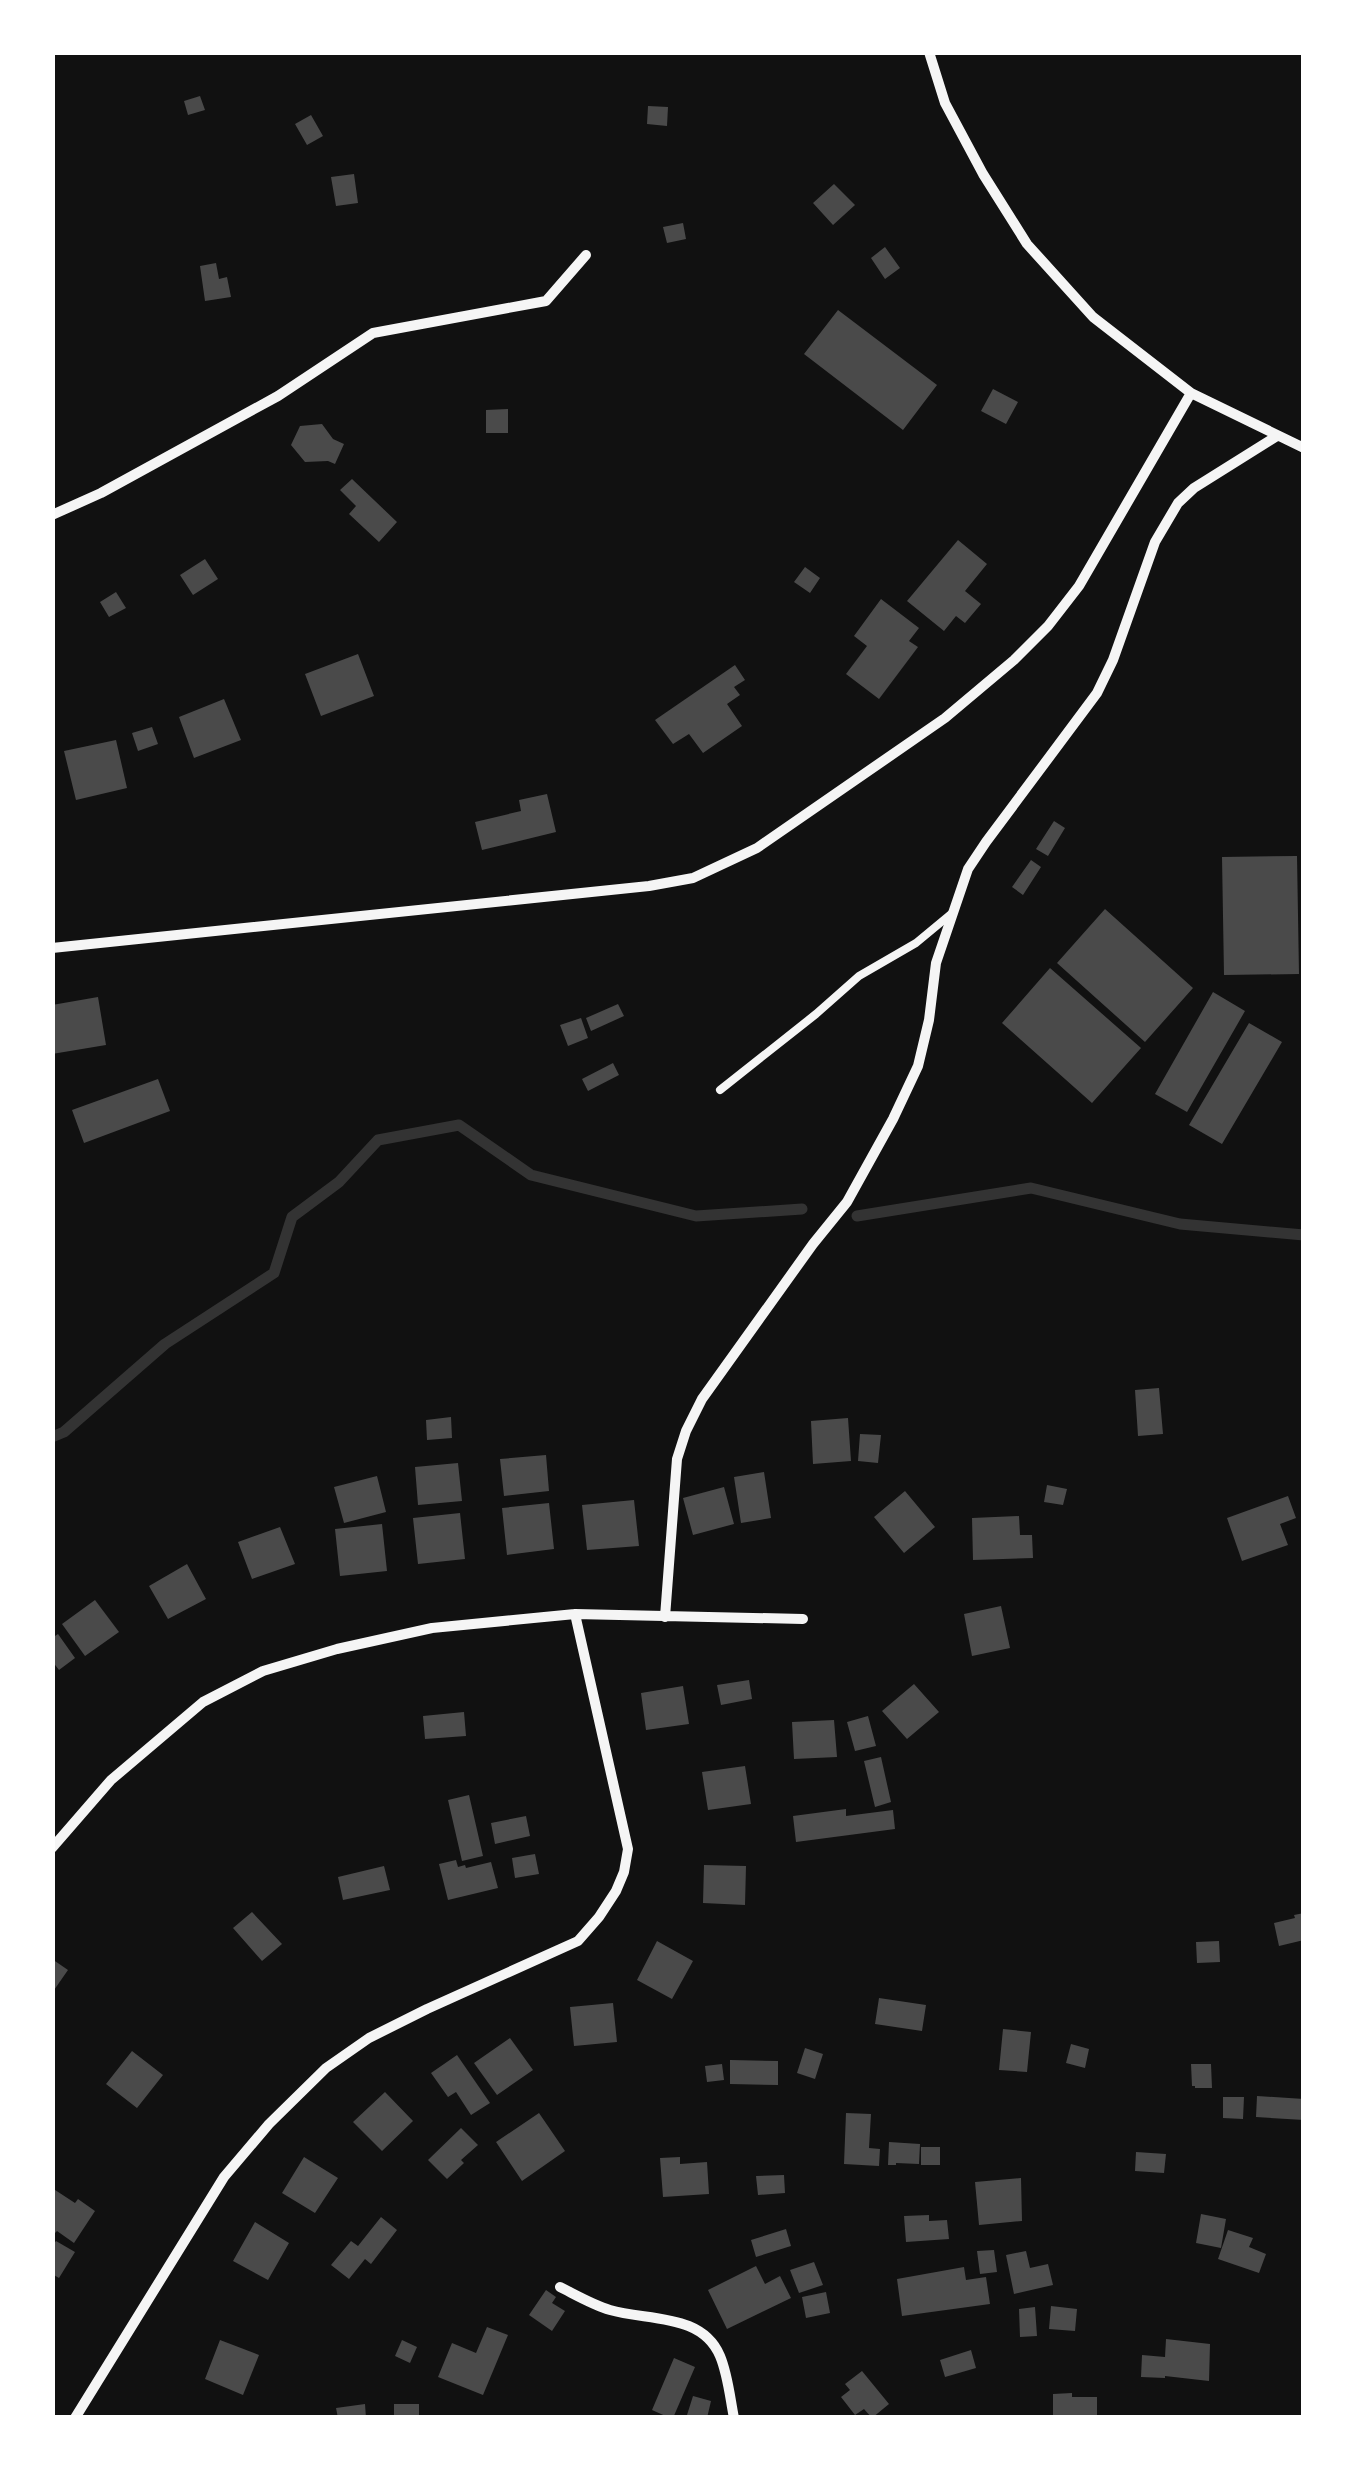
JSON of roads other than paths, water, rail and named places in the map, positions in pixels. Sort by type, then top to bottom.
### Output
[{"type":"street","points":[[929,52],[945,103],[982,174],[1027,244],[1093,317],[1190,393],[1304,448]]},
{"type":"street","points":[[52,515],[101,493],[278,396],[373,333],[546,301],[586,254]]},
{"type":"street","points":[[52,948],[649,886],[693,878],[722,866],[757,848],[945,718],[1026,649],[1078,586],[1190,393]]},
{"type":"street","points":[[666,1617],[677,1459],[686,1431],[702,1399],[847,1202],[893,1119],[918,1066],[936,963],[968,869],[1097,693],[1113,660],[1155,542],[1178,503],[1194,488],[1277,436]]},
{"type":"street","points":[[76,2418],[224,2177],[269,2124],[326,2068],[368,2038],[578,1941],[616,1892],[628,1849],[575,1614]]},
{"type":"street","points":[[52,1848],[112,1780],[203,1702],[263,1670],[337,1648],[432,1628],[575,1614],[803,1620]]},
{"type":"street","points":[[560,2287],[604,2308],[704,2332],[720,2355],[734,2418]]},
{"type":"lane","points":[[720,1090],[859,976],[916,943],[952,914]]},
{"type":"waterway","points":[[52,1437],[64,1432],[165,1344],[274,1273],[292,1217],[339,1182],[378,1140],[459,1125],[531,1175],[696,1216],[802,1209]]},
{"type":"waterway","points":[[857,1216],[1031,1188],[1180,1224],[1304,1235]]}]
